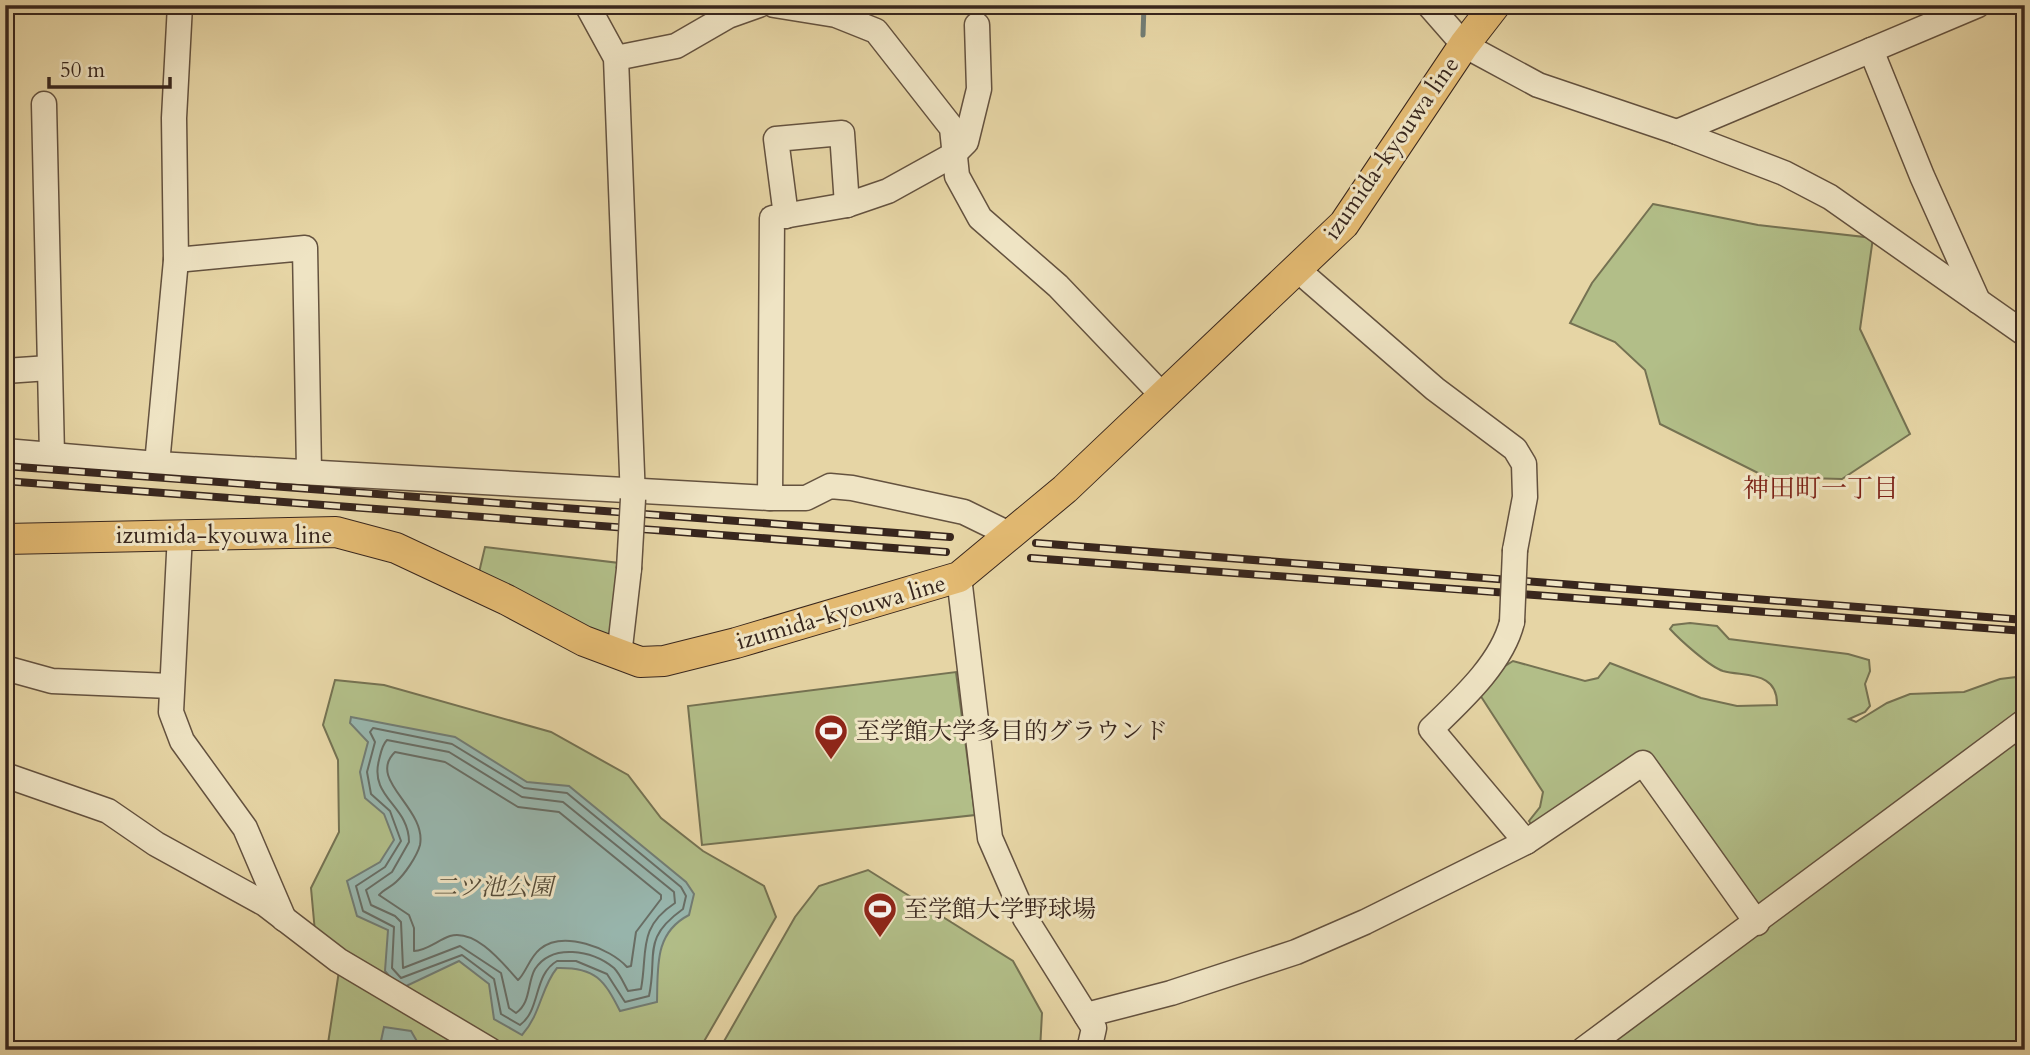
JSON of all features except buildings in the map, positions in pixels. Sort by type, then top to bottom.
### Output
[{"type":"main road","name":"izumida-kyouwa line","points":[[5,539],[336,532],[396,548],[619,656],[640,662],[664,661],[736,643],[959,577],[1065,489],[1299,271],[1345,224],[1464,45],[1495,5]]},
{"type":"street","points":[[157,464],[176,260],[174,118],[180,5]]},
{"type":"street","points":[[587,5],[616,58],[633,494],[629,569],[619,656]]},
{"type":"street","points":[[616,58],[676,46],[728,16],[759,5]]},
{"type":"street","points":[[774,5],[836,15],[876,31],[952,128],[957,176],[980,218],[1058,286],[1163,396]]},
{"type":"street","points":[[1429,5],[1464,45],[1538,85],[1677,132],[1784,173],[1830,197],[2025,334]]},
{"type":"street","points":[[1677,132],[1978,5]]},
{"type":"street","points":[[770,498],[772,218],[847,205],[888,191],[953,155],[966,142],[979,89],[977,25]]},
{"type":"street","points":[[1871,50],[1979,302]]},
{"type":"street","points":[[44,104],[52,455]]},
{"type":"street","points":[[786,216],[776,139],[842,133],[847,205]]},
{"type":"street","points":[[176,260],[306,247],[309,470]]},
{"type":"street","points":[[1299,271],[1435,390],[1515,449],[1524,464],[1525,497],[1515,550],[1512,622],[1508,637],[1466,695],[1431,729],[1526,842]]},
{"type":"street","points":[[5,371],[49,368]]},
{"type":"street","points":[[5,451],[157,464],[309,470],[633,494],[806,498],[830,486],[852,488],[964,512],[1009,534]]},
{"type":"street","points":[[180,534],[170,686],[171,712],[182,741],[245,828],[285,923]]},
{"type":"street","points":[[959,577],[990,838],[1026,918],[1094,1028],[1089,1050]]},
{"type":"street","points":[[5,668],[52,681],[170,686]]},
{"type":"street","points":[[1584,1049],[2025,722]]},
{"type":"street","points":[[1086,1015],[1171,993],[1296,952],[1427,893],[1526,842],[1643,763],[1757,923]]},
{"type":"street","points":[[5,775],[108,811],[156,844],[265,904],[285,923],[344,964],[490,1050]]},
{"type":"green space","points":[[1653,204],[1758,225],[1873,238],[1860,329],[1910,434],[1842,479],[1766,477],[1660,424],[1645,370],[1615,342],[1570,323],[1592,283]]},
{"type":"green space","points":[[485,547],[619,563],[613,650],[477,581]]},
{"type":"green space","points":[[1690,623],[1717,626],[1729,639],[1848,654],[1869,660],[1870,671],[1865,684],[1870,706],[1865,712],[1849,719],[1856,722],[1887,703],[1910,694],[1964,692],[2000,679],[2025,676],[2025,1050],[1607,1050],[1606,1047],[1767,926],[1643,758],[1533,827],[1529,821],[1540,807],[1543,792],[1480,695],[1491,675],[1513,661],[1585,681],[1598,678],[1610,663],[1701,698],[1737,706],[1777,705],[1776,694],[1766,681],[1717,668],[1695,653],[1670,629],[1673,625]]},
{"type":"green space","name":"至学館大学多目的グラウンド","points":[[956,672],[975,815],[702,845],[688,706]]},
{"type":"green space","name":"二ツ池公園","points":[[335,680],[384,685],[551,732],[628,775],[661,818],[703,851],[764,886],[776,917],[699,1050],[327,1050],[339,971],[315,932],[311,888],[339,832],[338,760],[323,725]]},
{"type":"green space","name":"至学館大学野球場","points":[[868,870],[1013,961],[1042,1013],[1040,1050],[719,1050],[795,917],[819,886]]},
{"type":"water","points":[[351,717],[455,737],[527,782],[569,786],[686,882],[694,894],[689,915],[669,931],[664,941],[658,964],[657,1002],[620,1011],[609,991],[590,973],[557,968],[522,1035],[494,1019],[489,984],[459,961],[400,989],[385,971],[388,930],[357,916],[347,881],[380,862],[394,840],[384,814],[365,798],[360,772],[368,742],[350,723]]},
{"type":"water","points":[[384,1027],[411,1031],[422,1050],[379,1050]]},
{"type":"waterway","points":[[1143,35],[1144,5]]},
{"type":"railway","points":[[5,466],[950,537]]},
{"type":"railway","points":[[5,481],[946,552]]},
{"type":"railway","points":[[1036,543],[2025,620]]},
{"type":"railway","points":[[1031,558],[2025,631]]},
{"type":"place","name":"至学館大学多目的グラウンド","points":[[831,761]]},
{"type":"place","name":"至学館大学野球場","points":[[880,939]]},
{"type":"district","name":"神田町一丁目","points":[[1821,488]]}]
